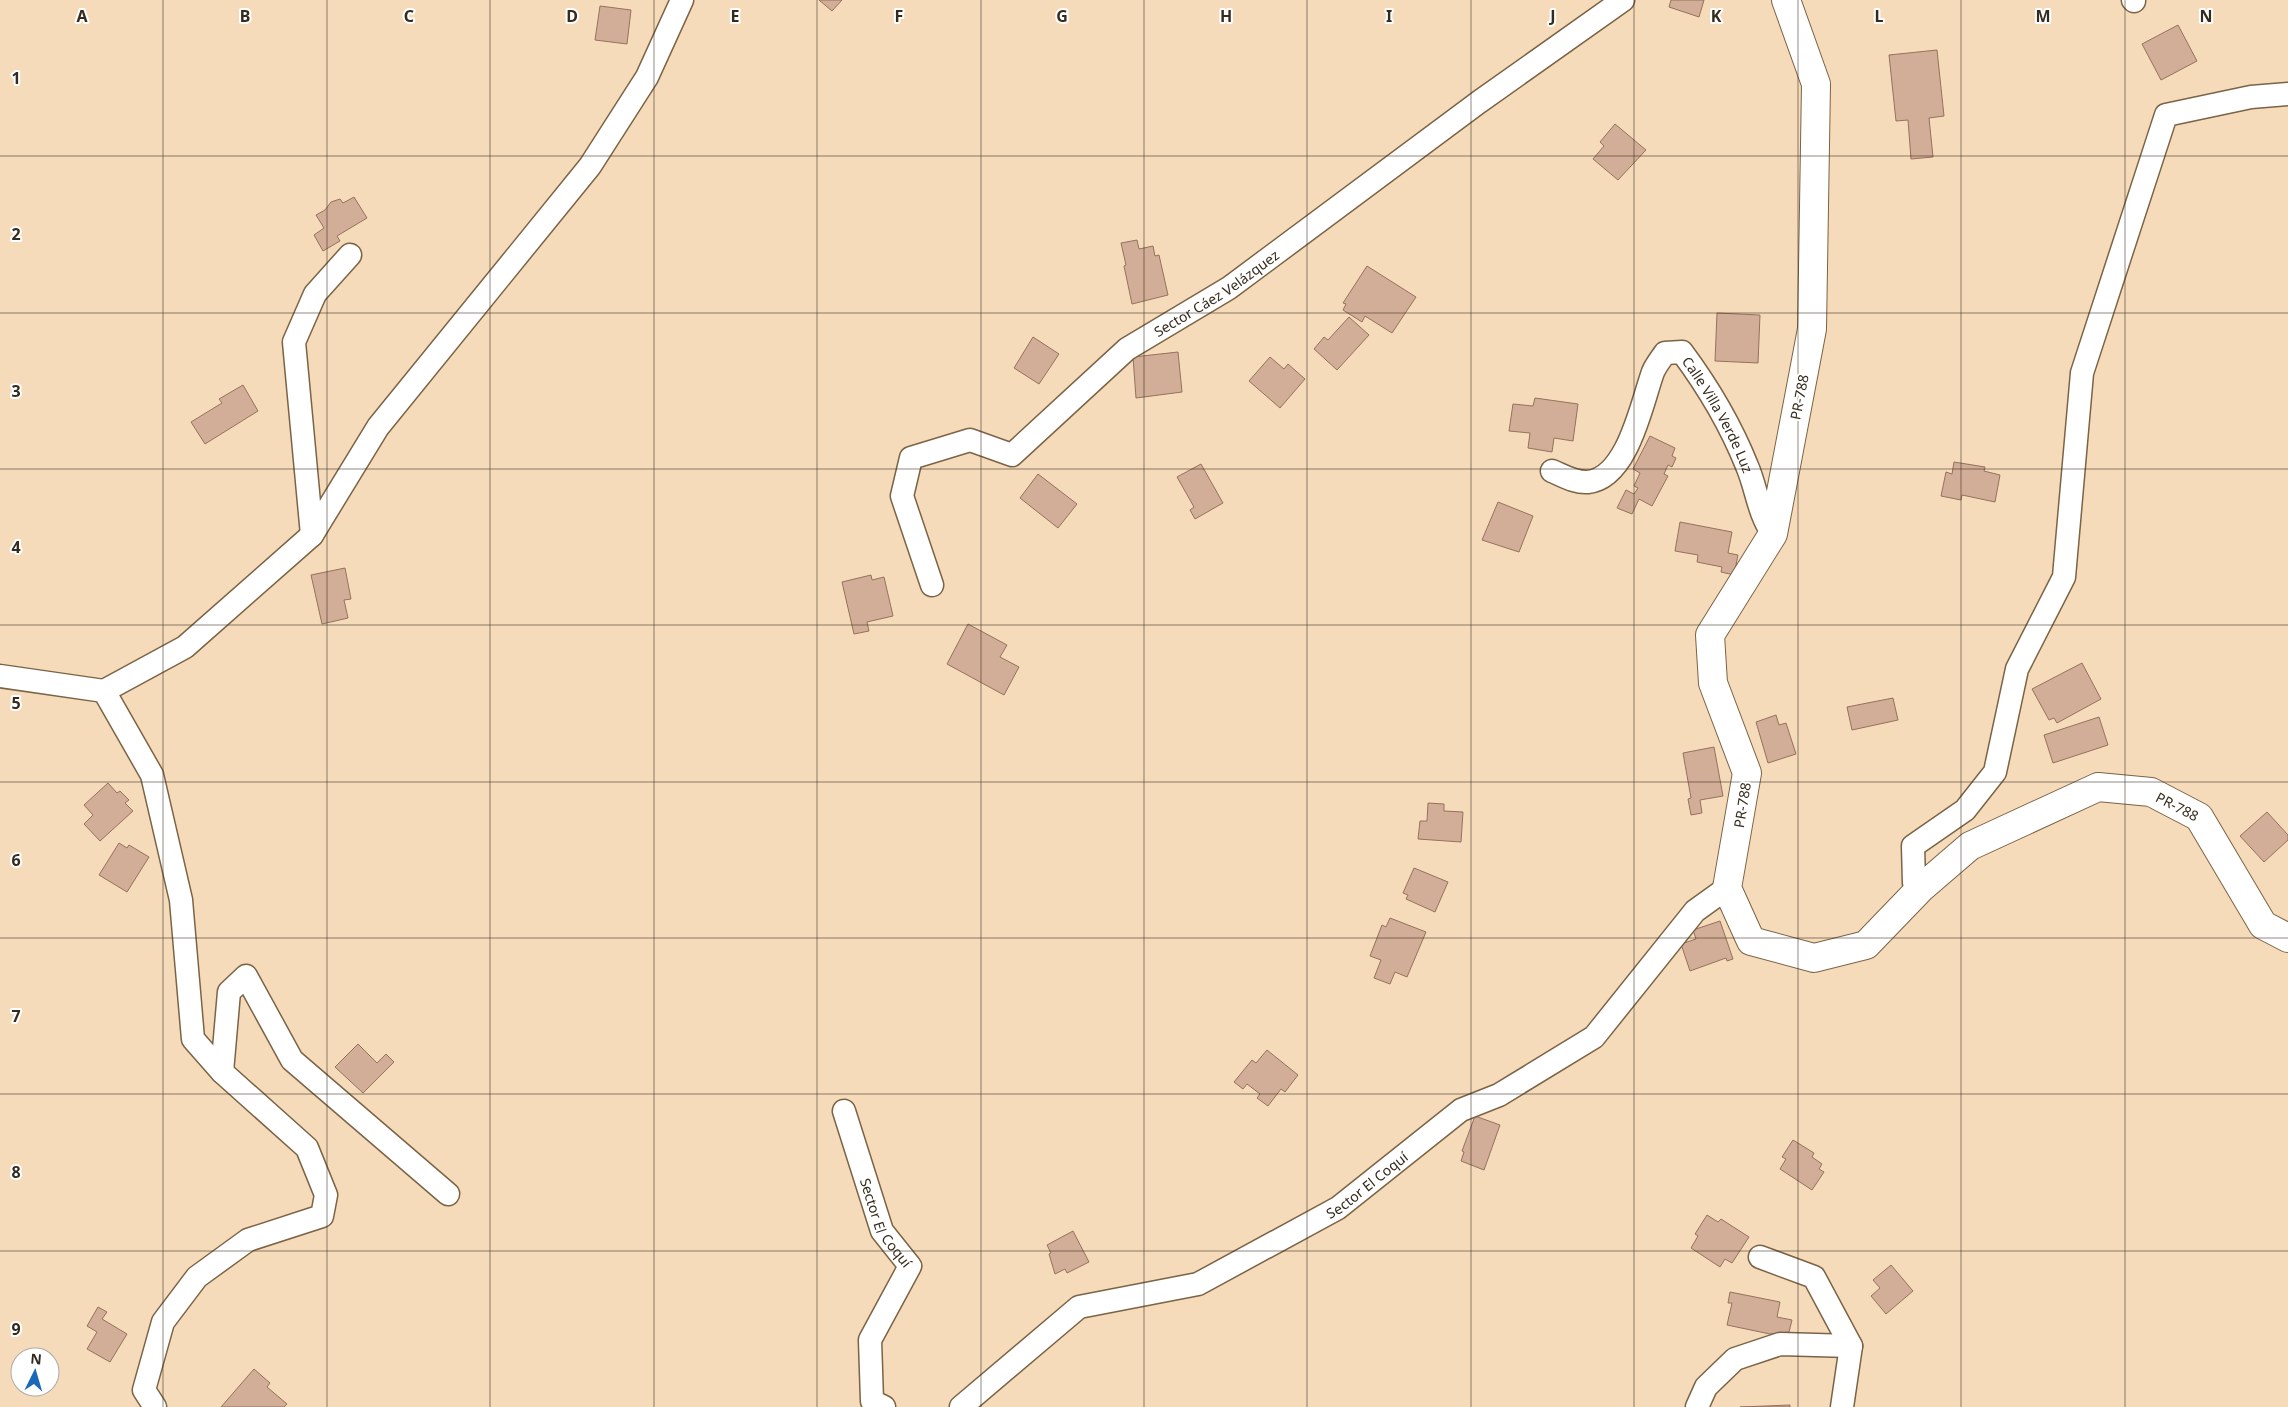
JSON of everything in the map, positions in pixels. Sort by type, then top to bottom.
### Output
[{"type":"street","points":[[0,676],[104,691],[185,647],[312,535],[378,427],[590,166],[647,77],[682,0]]},
{"type":"street","name":"Sector Cáez Velázquez","points":[[932,585],[902,496],[911,458],[970,440],[1012,455],[1127,349],[1229,288],[1479,102],[1623,0]]},
{"type":"street","name":"PR-788","points":[[1786,0],[1816,84],[1812,329],[1773,534],[1710,635],[1713,683],[1747,773],[1727,888],[1751,941],[1814,958],[1866,945],[1920,889],[1970,846],[2098,787],[2151,792],[2200,817],[2263,925],[2288,938]]},
{"type":"street","points":[[1920,889],[1914,883],[1913,846],[1965,810],[1995,772],[2018,669],[2064,577],[2082,373],[2166,114],[2251,97],[2288,94]]},
{"type":"street","points":[[312,535],[294,342],[315,294],[350,255]]},
{"type":"street","name":"Calle Villa Verde Luz","points":[[1552,471],[1572,480],[1590,482],[1609,473],[1634,433],[1654,370],[1665,352],[1682,352],[1697,372],[1724,417],[1748,466],[1764,521],[1773,534]]},
{"type":"street","points":[[104,691],[152,775],[181,900],[193,1039],[222,1072],[307,1148],[326,1195],[322,1216],[248,1240],[197,1277],[163,1322],[144,1390],[155,1407]]},
{"type":"street","name":"Sector El Coquí","points":[[961,1407],[1079,1307],[1198,1284],[1338,1208],[1461,1110],[1499,1095],[1594,1038],[1695,911],[1727,888]]},
{"type":"street","points":[[222,1072],[229,992],[246,976],[292,1060],[448,1194]]},
{"type":"street","name":"Sector El Coquí","points":[[844,1111],[882,1231],[910,1266],[870,1340],[872,1401],[884,1407]]},
{"type":"street","points":[[1760,1257],[1814,1277],[1851,1346],[1842,1407]]},
{"type":"street","points":[[1697,1407],[1706,1387],[1735,1359],[1780,1344],[1851,1346]]},
{"type":"building","points":[[819,0],[842,0],[832,11]]},
{"type":"building","points":[[1671,0],[1704,0],[1699,17],[1669,7]]},
{"type":"building","points":[[600,6],[631,10],[627,44],[595,40]]},
{"type":"building","points":[[2178,25],[2197,61],[2161,80],[2142,44]]},
{"type":"building","points":[[1937,50],[1944,116],[1929,118],[1933,157],[1911,159],[1908,120],[1896,121],[1889,55]]},
{"type":"building","points":[[1615,124],[1646,150],[1618,180],[1593,159],[1604,146],[1600,142]]},
{"type":"building","points":[[354,197],[367,218],[337,236],[340,241],[323,251],[314,235],[324,228],[316,215],[325,210],[331,202],[340,199],[343,203]]},
{"type":"building","points":[[1137,240],[1139,249],[1153,246],[1155,256],[1159,255],[1168,295],[1132,304],[1121,243]]},
{"type":"building","points":[[1367,266],[1416,297],[1392,333],[1365,316],[1362,322],[1343,310],[1346,304],[1343,303]]},
{"type":"building","points":[[1717,313],[1760,315],[1758,363],[1715,361]]},
{"type":"building","points":[[1349,317],[1369,335],[1337,370],[1314,349],[1324,337],[1328,340]]},
{"type":"building","points":[[1033,337],[1059,354],[1039,384],[1014,368]]},
{"type":"building","points":[[1178,352],[1182,392],[1136,398],[1133,357]]},
{"type":"building","points":[[1270,357],[1284,369],[1288,364],[1305,379],[1280,408],[1249,381]]},
{"type":"building","points":[[243,385],[258,411],[205,444],[191,422],[222,403],[219,399]]},
{"type":"building","points":[[1535,398],[1578,404],[1573,441],[1554,438],[1552,452],[1528,448],[1530,433],[1509,431],[1513,404],[1533,406]]},
{"type":"building","points":[[1650,436],[1675,448],[1672,456],[1676,458],[1672,467],[1668,465],[1664,474],[1668,476],[1652,506],[1639,499],[1632,514],[1617,508],[1626,490],[1634,494],[1638,488],[1634,486],[1640,473],[1633,469]]},
{"type":"building","points":[[1954,462],[1985,467],[1984,471],[2000,475],[1995,502],[1962,495],[1961,500],[1941,496],[1946,472],[1952,474]]},
{"type":"building","points":[[1201,464],[1223,503],[1195,519],[1190,510],[1194,507],[1177,477]]},
{"type":"building","points":[[1038,474],[1077,504],[1058,528],[1020,498]]},
{"type":"building","points":[[1498,502],[1533,516],[1519,552],[1482,540]]},
{"type":"building","points":[[1680,522],[1732,532],[1728,553],[1738,555],[1734,575],[1721,572],[1722,567],[1697,562],[1698,555],[1675,551]]},
{"type":"building","points":[[345,568],[351,599],[344,600],[348,618],[322,624],[311,575]]},
{"type":"building","points":[[871,575],[872,580],[884,577],[893,616],[867,622],[869,631],[854,634],[842,582]]},
{"type":"building","points":[[968,624],[1007,645],[1000,657],[1019,667],[1004,695],[947,664]]},
{"type":"building","points":[[2082,663],[2101,699],[2057,723],[2054,718],[2049,720],[2032,689]]},
{"type":"building","points":[[1893,698],[1898,720],[1852,730],[1847,707]]},
{"type":"building","points":[[1776,715],[1779,725],[1786,723],[1796,754],[1768,763],[1756,722]]},
{"type":"building","points":[[2099,717],[2108,745],[2053,763],[2044,735]]},
{"type":"building","points":[[1714,747],[1723,796],[1700,800],[1702,813],[1691,815],[1688,799],[1691,798],[1683,753]]},
{"type":"building","points":[[108,783],[117,793],[120,791],[129,800],[125,803],[133,811],[100,841],[84,824],[93,815],[84,805]]},
{"type":"building","points":[[1428,803],[1444,804],[1444,811],[1463,812],[1461,842],[1418,839],[1420,821],[1427,821]]},
{"type":"building","points":[[2267,812],[2288,835],[2288,840],[2264,862],[2240,836]]},
{"type":"building","points":[[119,843],[127,848],[129,845],[149,857],[127,892],[99,875]]},
{"type":"building","points":[[1414,868],[1448,882],[1435,912],[1406,899],[1408,895],[1403,893]]},
{"type":"building","points":[[1390,918],[1426,932],[1407,977],[1395,972],[1390,984],[1374,978],[1381,960],[1370,956],[1382,925],[1386,927]]},
{"type":"building","points":[[1720,921],[1733,959],[1727,961],[1726,958],[1690,971],[1681,944],[1696,939],[1693,930]]},
{"type":"building","points":[[358,1044],[377,1063],[386,1054],[394,1062],[363,1093],[335,1067]]},
{"type":"building","points":[[1267,1050],[1298,1075],[1285,1092],[1281,1089],[1268,1106],[1257,1098],[1260,1094],[1247,1084],[1243,1089],[1234,1082],[1252,1060],[1256,1063]]},
{"type":"building","points":[[1475,1116],[1500,1125],[1484,1170],[1461,1161],[1464,1152],[1462,1151]]},
{"type":"building","points":[[1793,1140],[1814,1153],[1812,1157],[1822,1164],[1819,1169],[1824,1172],[1812,1190],[1780,1169],[1786,1159],[1782,1157]]},
{"type":"building","points":[[1707,1215],[1718,1222],[1721,1219],[1749,1237],[1732,1263],[1725,1259],[1720,1267],[1691,1248],[1698,1236],[1695,1234]]},
{"type":"building","points":[[1073,1231],[1089,1262],[1067,1273],[1065,1269],[1055,1274],[1049,1254],[1051,1253],[1047,1245]]},
{"type":"building","points":[[1891,1265],[1913,1291],[1886,1314],[1871,1296],[1880,1288],[1873,1280]]},
{"type":"building","points":[[1730,1292],[1780,1302],[1777,1317],[1792,1320],[1789,1332],[1770,1334],[1727,1325],[1732,1303],[1728,1303]]},
{"type":"building","points":[[98,1307],[107,1312],[102,1319],[127,1334],[110,1362],[87,1349],[97,1332],[87,1326]]},
{"type":"building","points":[[254,1369],[270,1383],[267,1387],[287,1404],[284,1407],[221,1407]]},
{"type":"building","points":[[1790,1405],[1790,1407],[1740,1407]]}]
